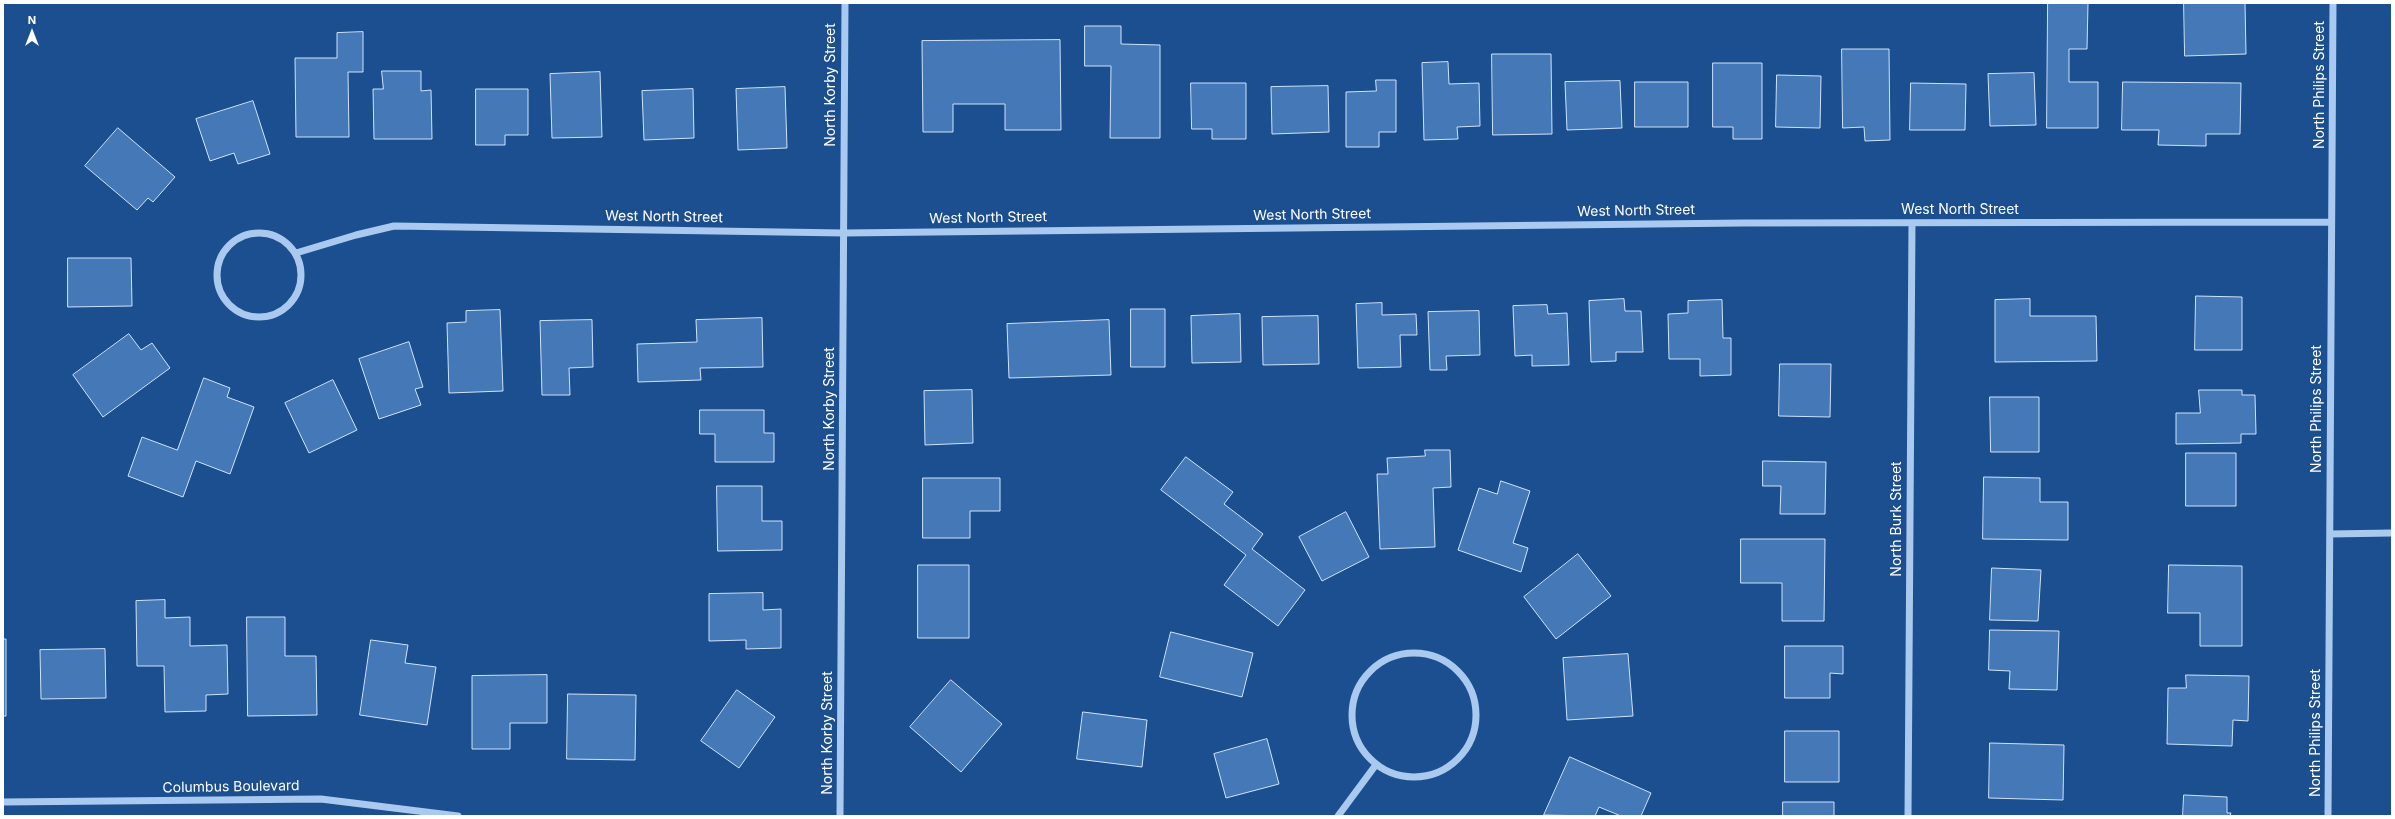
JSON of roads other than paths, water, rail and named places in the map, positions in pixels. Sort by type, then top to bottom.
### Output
[{"type":"street","name":"North Korby Street","points":[[840,816],[845,3]]},
{"type":"street","name":"North Philips Street","points":[[2328,816],[2333,3]]},
{"type":"street","name":"West North Street","points":[[296,253],[356,234],[394,226],[844,233],[1912,223],[2332,222]]},
{"type":"street","name":"North Burk Street","points":[[1908,816],[1912,223]]},
{"type":"street","points":[[259,232],[274,234],[286,242],[296,253],[302,268],[302,284],[295,298],[284,309],[270,316],[254,317],[239,312],[227,303],[219,289],[216,277],[218,264],[231,243],[244,235],[259,232]]},
{"type":"street","points":[[2330,534],[2392,533]]},
{"type":"street","points":[[1416,651],[1453,665],[1475,698],[1474,737],[1450,768],[1412,779],[1375,766],[1352,733],[1353,694],[1378,663],[1416,651]]},
{"type":"street","points":[[1338,816],[1375,766]]},
{"type":"street","name":"Columbus Boulevard","points":[[3,802],[321,799],[458,816]]}]
